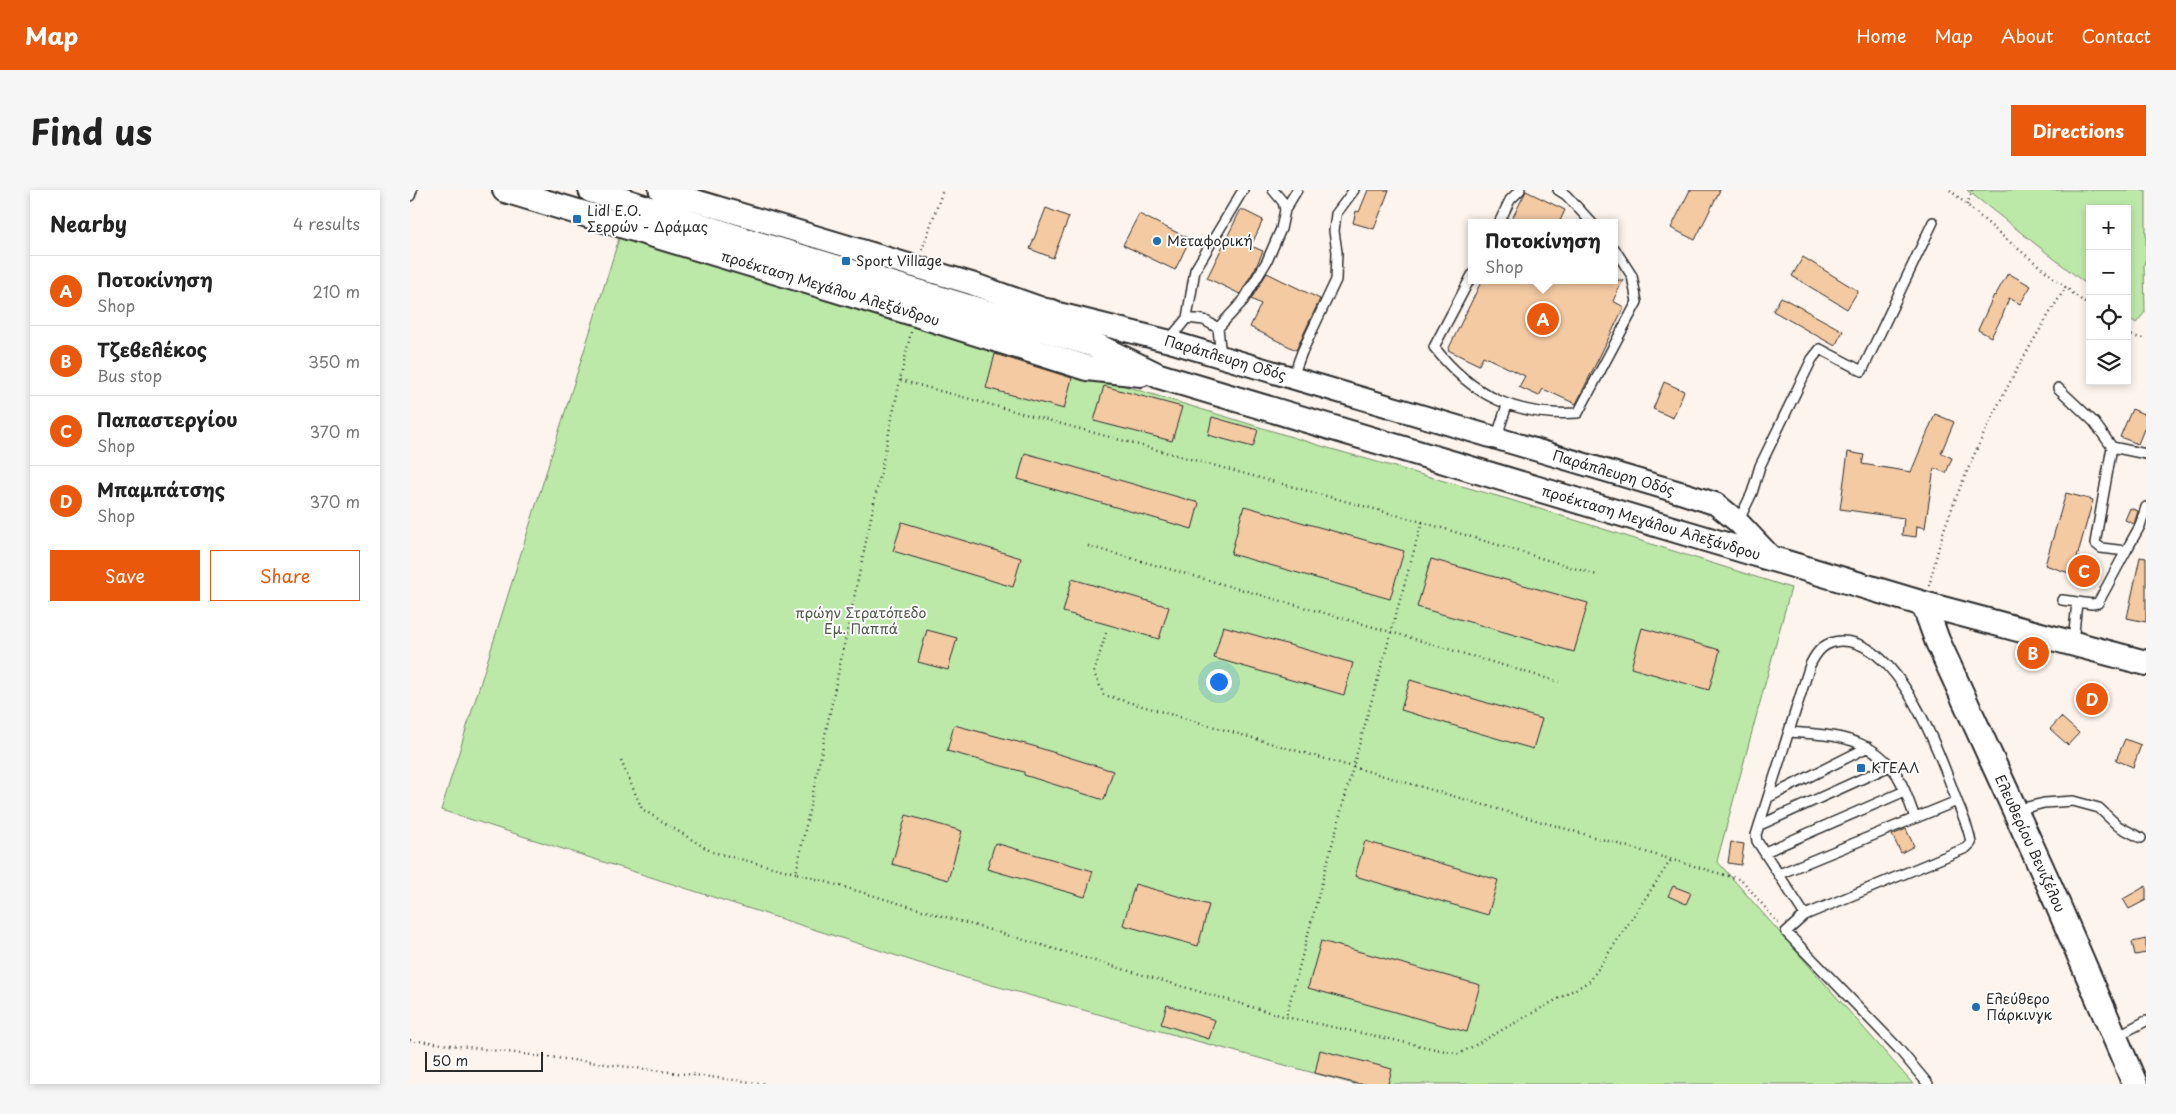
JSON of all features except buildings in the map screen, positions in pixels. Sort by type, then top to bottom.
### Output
[{"type":"main road","name":"προέκταση Μεγάλου Αλεξάνδρου","points":[[505,190],[916,314],[1087,368],[1158,376]]},
{"type":"main road","name":"προέκταση Μεγάλου Αλεξάνδρου","points":[[591,190],[744,240],[1095,345],[1158,376],[1924,604],[2146,663]]},
{"type":"main road","points":[[936,298],[1052,312]]},
{"type":"main road","name":"Ελευθερίου Βενιζέλου","points":[[1924,604],[1953,676],[2016,810],[2135,1084]]},
{"type":"street","name":"Παράπλευρη Οδός","points":[[660,190],[706,200],[916,268],[973,284],[1052,312],[1168,342],[1716,504],[1738,522],[1772,559]]},
{"type":"lane","points":[[410,196],[412,190]]},
{"type":"lane","points":[[1168,342],[1188,318],[1195,270],[1243,190]]},
{"type":"lane","points":[[1273,190],[1283,202],[1285,210]]},
{"type":"lane","points":[[1221,358],[1218,328],[1244,301],[1267,262],[1282,229],[1285,210],[1297,190]]},
{"type":"lane","points":[[1292,379],[1302,352],[1336,280],[1337,252],[1334,231],[1336,214],[1354,190]]},
{"type":"lane","points":[[1501,219],[1510,200],[1520,190]]},
{"type":"lane","points":[[1558,190],[1566,195],[1588,219]]},
{"type":"lane","points":[[1738,522],[1752,493],[1760,466],[1812,358],[1820,349],[1862,371],[1932,222]]},
{"type":"lane","points":[[1468,283],[1434,347],[1459,376],[1474,387],[1507,405],[1542,413],[1578,413],[1637,302],[1632,276],[1618,254]]},
{"type":"lane","points":[[1188,318],[1204,320],[1218,328]]},
{"type":"lane","points":[[2058,388],[2094,422],[2112,447],[2146,454]]},
{"type":"lane","points":[[1496,440],[1507,405]]},
{"type":"lane","points":[[2112,447],[2095,543],[2101,548],[2126,551]]},
{"type":"lane","points":[[2062,600],[2098,603],[2140,526],[2146,507]]},
{"type":"lane","points":[[2072,642],[2077,602]]},
{"type":"lane","points":[[1805,915],[1756,839],[1810,665],[1818,650],[1833,642],[1851,641],[1872,651],[1896,677],[1920,710],[1937,746],[1957,801],[1970,839],[1969,846],[1805,915],[1786,932],[1898,1048],[1928,1084]]},
{"type":"lane","points":[[1790,732],[1845,737],[1868,747],[1890,766],[1897,775],[1915,818]]},
{"type":"lane","points":[[1769,797],[1868,747]]},
{"type":"lane","points":[[1760,825],[1890,766]]},
{"type":"lane","points":[[1765,852],[1905,791]]},
{"type":"lane","points":[[1779,874],[1957,801]]},
{"type":"lane","points":[[2016,810],[2044,803],[2073,801],[2099,808],[2118,826],[2141,838]]},
{"type":"lane","points":[[2115,1037],[2146,1021]]},
{"type":"path","points":[[916,268],[943,190]]},
{"type":"path","points":[[1950,190],[2086,304]]},
{"type":"path","points":[[1967,205],[1972,190]]},
{"type":"path","points":[[1924,604],[1944,530],[1985,432],[2029,345],[2066,287]]},
{"type":"path","points":[[796,873],[900,380],[916,314]]},
{"type":"path","points":[[2131,335],[2146,340]]},
{"type":"path","points":[[900,380],[1422,522],[1596,575]]},
{"type":"path","points":[[1286,1017],[1353,767],[1422,522]]},
{"type":"path","points":[[1088,546],[1559,682]]},
{"type":"path","points":[[1106,633],[1094,672],[1104,694],[1742,880],[1786,932]]},
{"type":"path","points":[[621,761],[642,809],[712,852],[796,873],[1286,1017],[1459,1054],[1590,981],[1671,860]]},
{"type":"path","points":[[410,1040],[767,1084]]},
{"type":"green space","points":[[1967,190],[2146,190],[2145,312],[2136,323],[2131,319],[2131,205],[2086,205],[2086,284]]},
{"type":"green space","name":"πρώην Στρατόπεδο Εμ. Παππά","points":[[621,232],[1328,448],[1511,500],[1791,588],[1717,861],[1913,1084],[1354,1084],[966,978],[441,810]]},
{"type":"place","name":"Lidl Ε.Ο. Σερρών - Δράμας","points":[[577,219]]},
{"type":"place","name":"Μεταφορική","points":[[1157,241]]},
{"type":"place","name":"Sport Village","points":[[846,261]]},
{"type":"place","name":"Ποτοκίνηση","points":[[1543,319]]},
{"type":"place","name":"Παπαστεργίου","points":[[2084,571]]},
{"type":"place","name":"Τζεβελέκος","points":[[2033,653]]},
{"type":"place","name":"Μπαμπάτσης","points":[[2092,699]]},
{"type":"place","name":"ΚΤΕΑΛ","points":[[1861,768]]},
{"type":"place","name":"Ελεύθερο Πάρκινγκ","points":[[1976,1007]]}]
